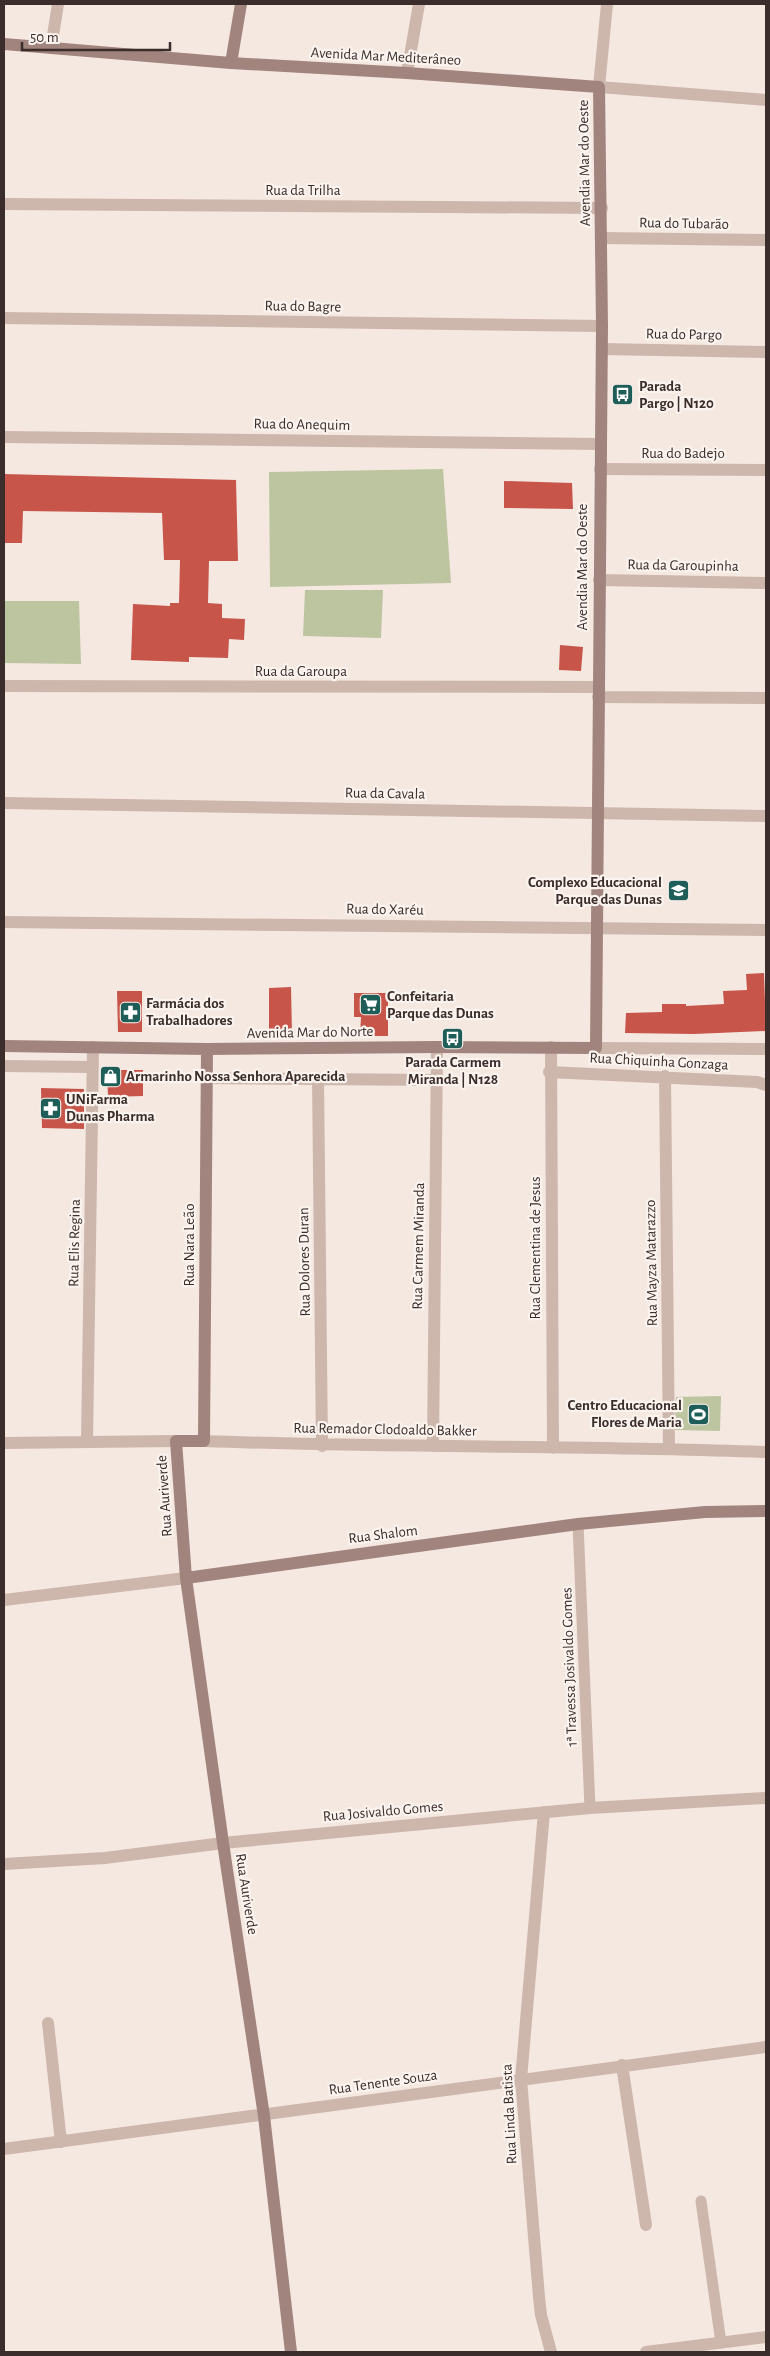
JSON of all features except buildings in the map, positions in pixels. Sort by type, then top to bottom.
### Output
[{"type":"street","points":[[51,48],[58,4]]},
{"type":"street","points":[[231,63],[241,4]]},
{"type":"street","points":[[407,73],[419,4]]},
{"type":"street","points":[[599,87],[607,4]]},
{"type":"street","name":"Avenida Mar Mediterâneo","points":[[4,44],[231,63],[407,73],[766,100]]},
{"type":"street","name":"Avendia Mar do Oeste","points":[[596,1048],[602,349],[602,208],[599,87]]},
{"type":"street","name":"Rua da Trilha","points":[[4,204],[602,208]]},
{"type":"street","name":"Rua do Tubarão","points":[[601,238],[766,240]]},
{"type":"street","name":"Rua do Bagre","points":[[4,318],[602,326]]},
{"type":"street","name":"Rua do Pargo","points":[[602,349],[766,352]]},
{"type":"street","name":"Rua do Anequim","points":[[4,437],[600,444]]},
{"type":"street","name":"Rua do Badejo","points":[[600,469],[766,470]]},
{"type":"street","name":"Rua da Garoupinha","points":[[599,580],[766,583]]},
{"type":"street","name":"Rua da Garoupa","points":[[4,686],[598,692],[766,698]]},
{"type":"street","name":"Rua da Cavala","points":[[4,803],[766,816]]},
{"type":"street","name":"Rua do Xaréu","points":[[4,922],[766,930]]},
{"type":"street","name":"Avenida Mar do Norte","points":[[4,1046],[207,1049],[551,1047],[766,1049]]},
{"type":"street","name":"Rua Elis Regina","points":[[87,1441],[93,1047]]},
{"type":"street","name":"Rua Carmem Miranda","points":[[432,1446],[437,1047]]},
{"type":"street","name":"Rua Clementina de Jesus","points":[[551,1047],[549,1072],[552,1448]]},
{"type":"street","name":"Rua Nara Leão","points":[[204,1441],[207,1049]]},
{"type":"street","points":[[4,1066],[92,1067]]},
{"type":"street","name":"Rua Chiquinha Gonzaga","points":[[549,1072],[665,1076],[757,1082],[766,1085]]},
{"type":"street","name":"Rua Mayza Matarazzo","points":[[665,1076],[668,1448]]},
{"type":"street","points":[[207,1078],[436,1080]]},
{"type":"street","name":"Rua Dolores Duran","points":[[318,1078],[322,1446]]},
{"type":"street","name":"Rua Auriverde","points":[[176,1441],[186,1578],[222,1843],[264,2116],[291,2352]]},
{"type":"street","name":"Rua Remador Clodoaldo Bakker","points":[[4,1443],[204,1441],[322,1446],[668,1448],[766,1452]]},
{"type":"street","name":"Rua Shalom","points":[[4,1600],[186,1578],[578,1524],[705,1512],[766,1512]]},
{"type":"street","name":"Rua Josivaldo Gomes","points":[[4,1864],[105,1858],[222,1843],[590,1808],[766,1798]]},
{"type":"street","name":"Rua Linda Batista","points":[[544,1812],[521,2079],[539,2297],[541,2315],[551,2352]]},
{"type":"street","points":[[48,2023],[61,2142]]},
{"type":"street","name":"Rua Tenente Souza","points":[[4,2149],[264,2116],[521,2079],[766,2047]]},
{"type":"street","points":[[622,2066],[646,2225]]},
{"type":"street","points":[[646,2352],[766,2338]]},
{"type":"lane","name":"1ª Travessa Josivaldo Gomes","points":[[578,1524],[590,1808]]},
{"type":"lane","points":[[701,2201],[721,2343]]},
{"type":"green space","points":[[443,469],[451,583],[270,587],[269,472]]},
{"type":"green space","points":[[305,590],[383,590],[381,638],[303,636]]},
{"type":"green space","points":[[4,601],[79,601],[81,664],[4,663]]},
{"type":"green space","name":"Centro Educacional Flores de Maria","points":[[721,1396],[720,1431],[675,1430],[676,1397]]},
{"type":"place","name":"Parada Pargo | N120","points":[[623,395]]},
{"type":"place","name":"Complexo Educacional Parque das Dunas","points":[[678,891]]},
{"type":"place","name":"Confeitaria Parque das Dunas","points":[[371,1005]]},
{"type":"place","name":"Farmácia dos Trabalhadores","points":[[130,1012]]},
{"type":"place","name":"Parada Carmem Miranda | N128","points":[[453,1039]]},
{"type":"place","name":"Armarinho Nossa Senhora Aparecida","points":[[110,1076]]},
{"type":"place","name":"UNiFarma Dunas Pharma","points":[[50,1108]]},
{"type":"place","name":"Centro Educacional Flores de Maria","points":[[698,1414]]}]
